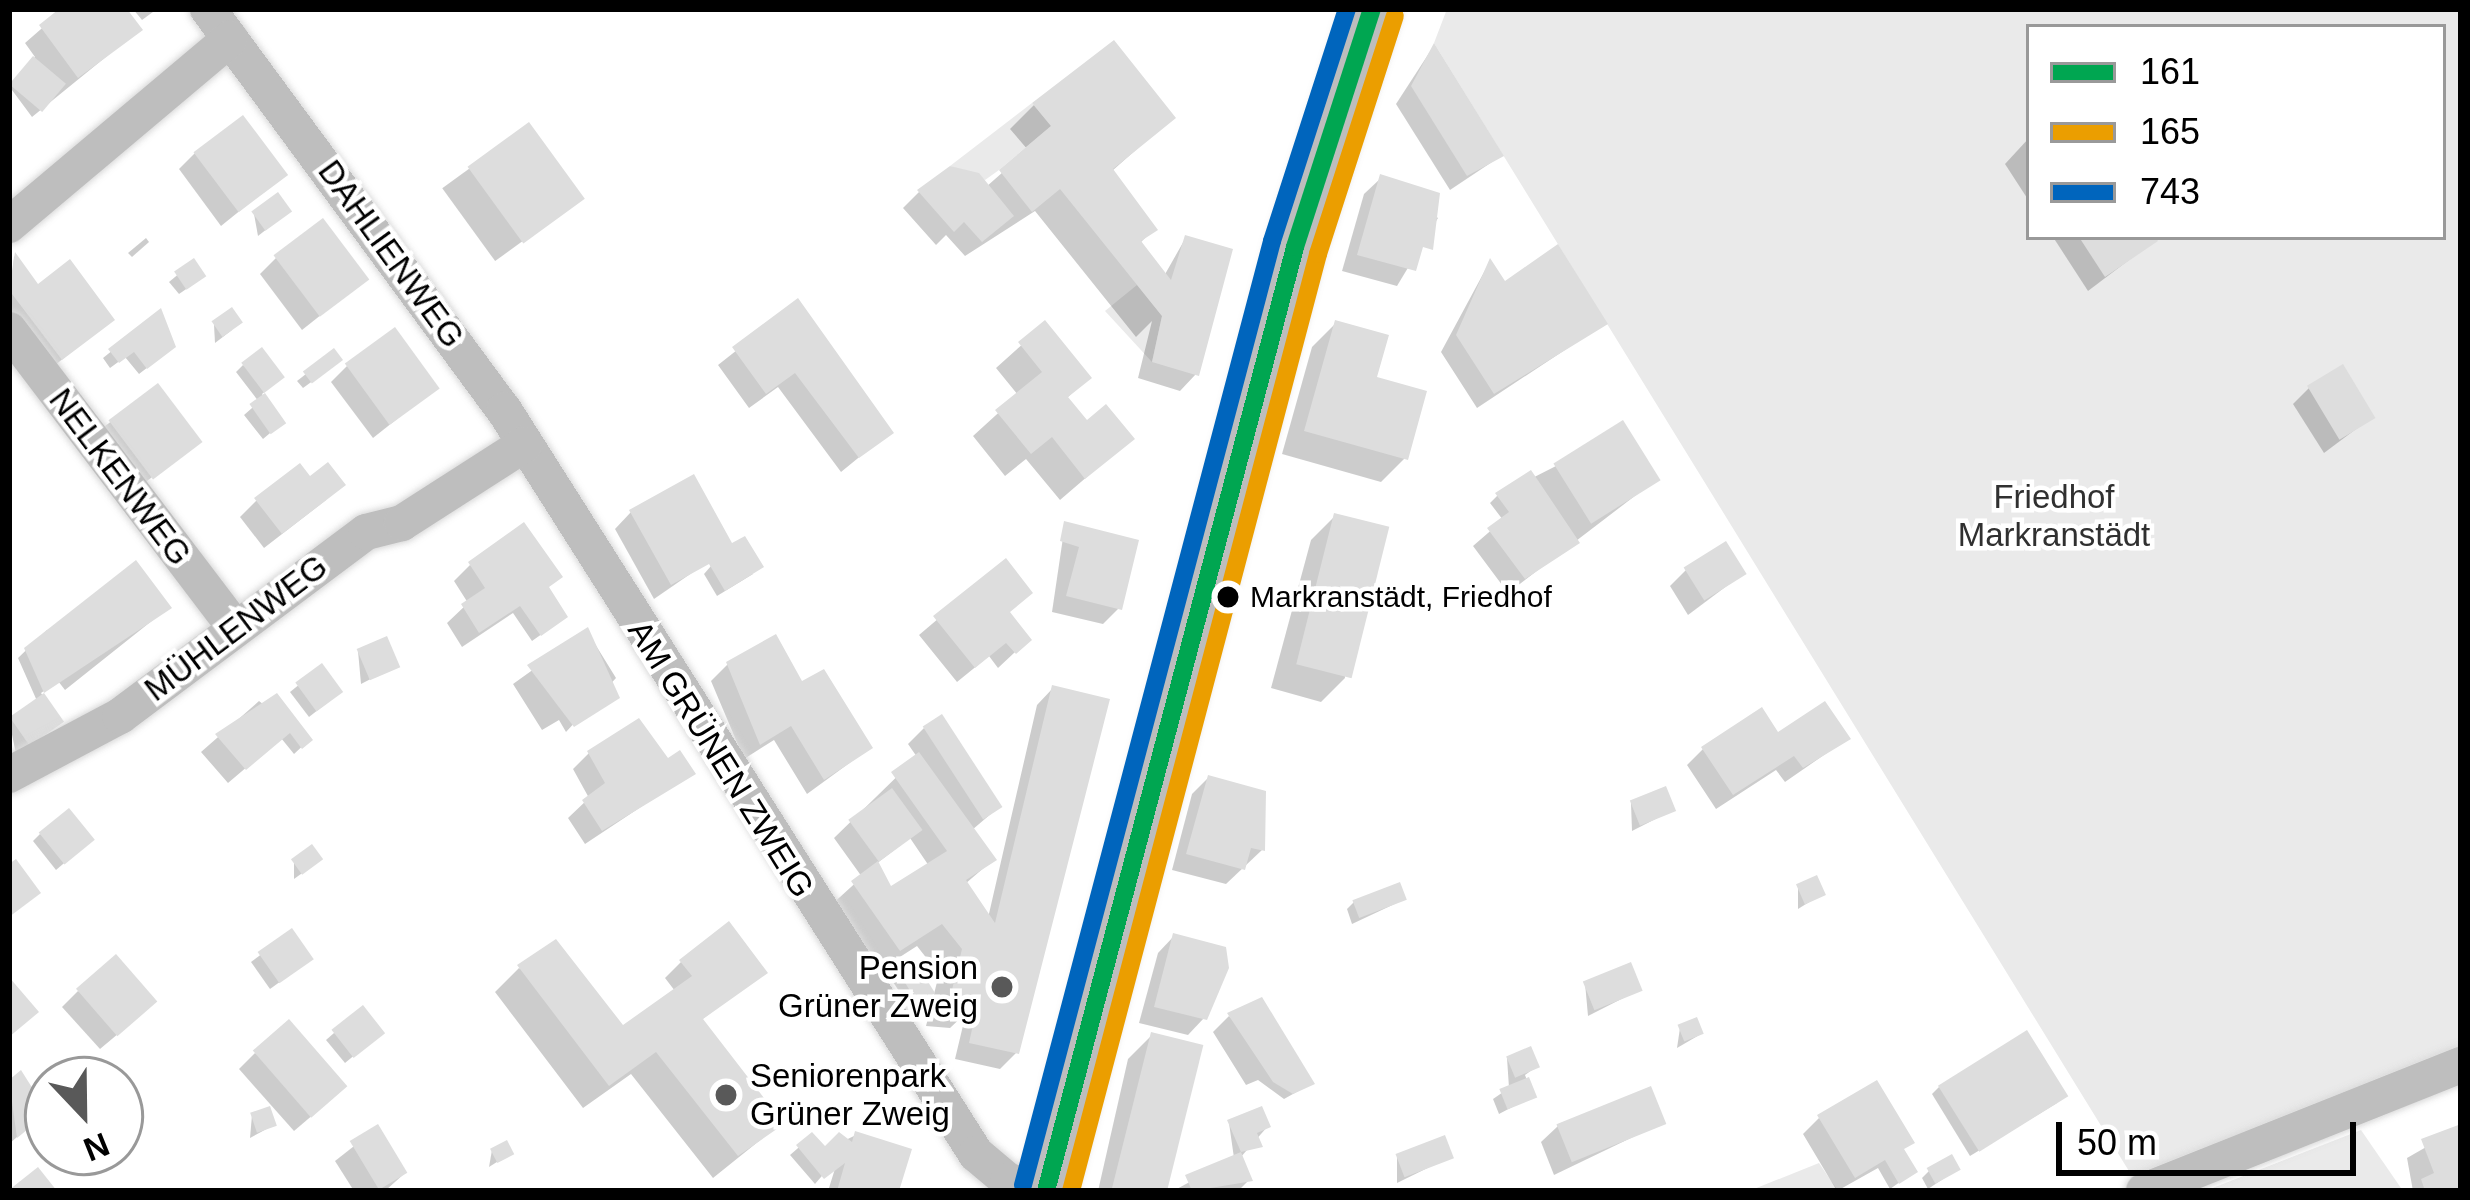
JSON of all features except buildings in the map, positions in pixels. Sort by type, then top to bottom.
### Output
[{"type":"main road","points":[[1046,1191],[1294,247],[1372,9]]},
{"type":"street","name":"DAHLIENWEG","points":[[9,225],[219,24],[533,460]]},
{"type":"street","name":"NELKENWEG","points":[[9,330],[231,623]]},
{"type":"street","name":"AM GRÜNEN ZWEIG","points":[[533,460],[976,1154],[1008,1181],[1046,1191]]},
{"type":"street","name":"MÜHLENWEG","points":[[9,776],[120,716],[231,623],[533,460]]},
{"type":"street","points":[[2144,1191],[2461,1065]]},
{"type":"green space","name":"Friedhof Markranstädt","points":[[1447,9],[2461,9],[2461,1045],[2132,1176],[1434,43]]},
{"type":"green space","points":[[1032,103],[1051,126],[999,170],[985,180],[950,166]]},
{"type":"green space","points":[[1137,285],[1162,316],[1152,362],[1105,311]]},
{"type":"green space","points":[[2361,1130],[2403,1191],[2205,1191]]},
{"type":"green space","points":[[1819,1163],[1838,1191],[1749,1191]]},
{"type":"transit line","name":"743","points":[[1023,1185],[1272,241],[1347,9]]},
{"type":"transit line","name":"161","points":[[1046,1191],[1295,247],[1372,9]]},
{"type":"transit line","name":"165","points":[[1071,1191],[1318,254],[1395,16]]},
{"type":"place","name":"Markranstädt, Friedhof","points":[[1228,597]]},
{"type":"place","name":"Pension Grüner Zweig","points":[[1002,987]]},
{"type":"place","name":"Seniorenpark Grüner Zweig","points":[[726,1095]]}]
